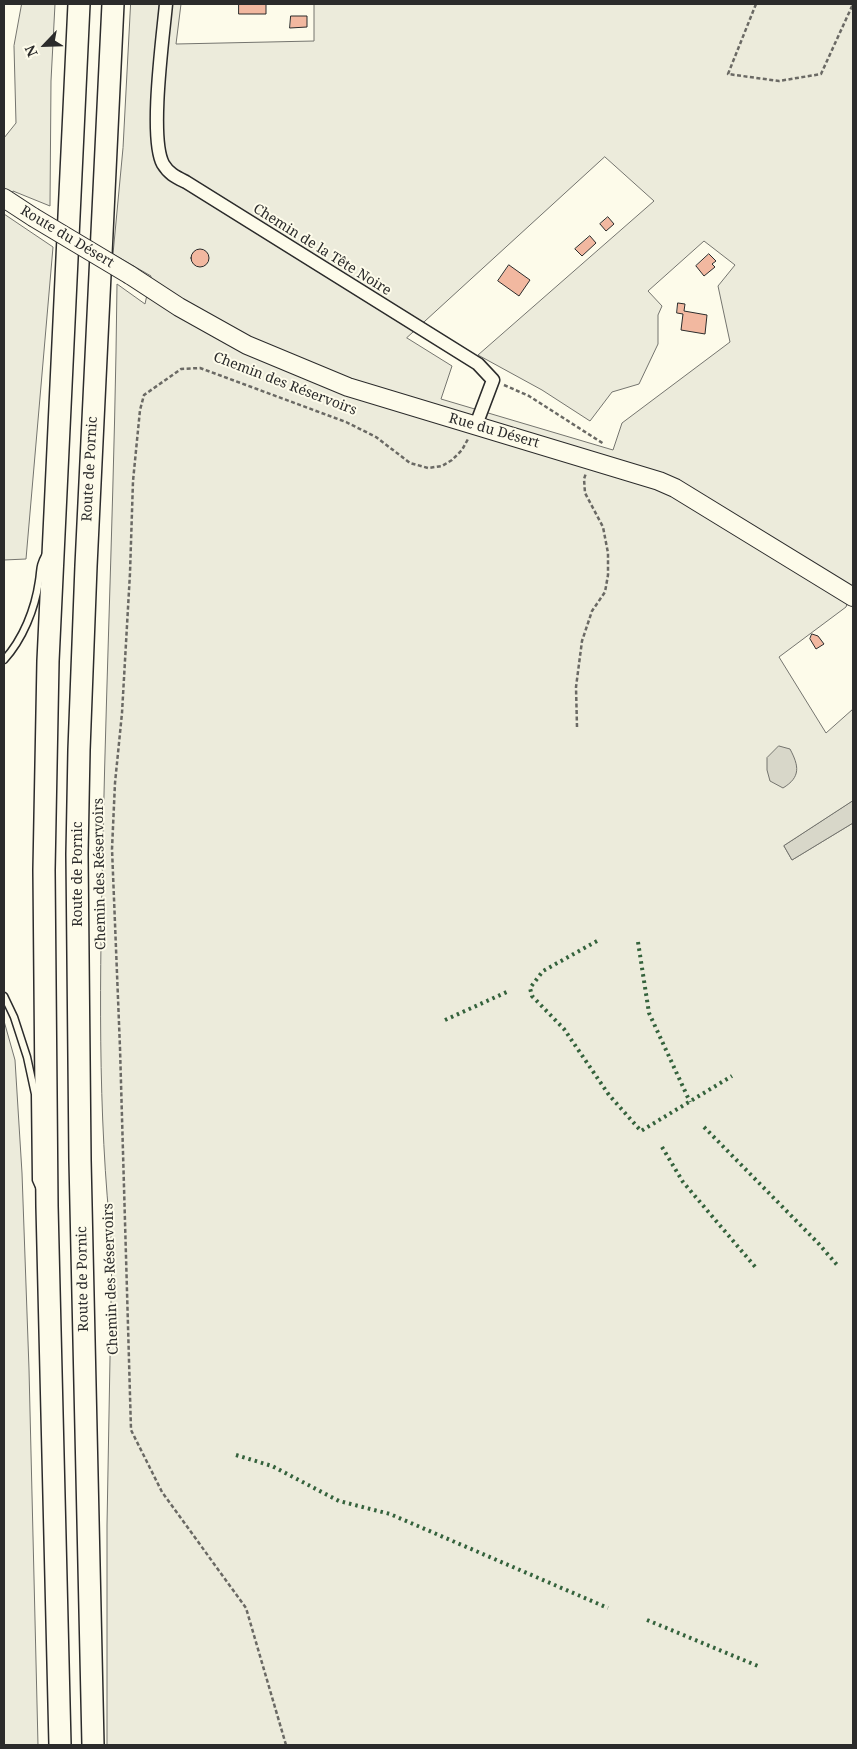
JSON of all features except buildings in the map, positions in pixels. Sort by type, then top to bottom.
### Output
[{"type":"highway","points":[[60,1745],[48,1206],[44,870],[48,671],[79,4]]},
{"type":"highway","name":"Route de Pornic","points":[[93,1745],[79,1125],[77,854],[86,566],[113,4]]},
{"type":"street","name":"Chemin de la Tête Noire","points":[[166,4],[156,136],[162,162],[170,174],[186,182],[439,339],[478,364],[493,380]]},
{"type":"street","name":"Route du Désert","points":[[4,198],[130,275]]},
{"type":"street","name":"Rue du Désert","points":[[130,275],[179,307],[248,345],[348,387],[660,481],[675,488],[853,597]]},
{"type":"street","points":[[476,425],[493,380]]},
{"type":"lane","points":[[4,660],[26,627],[39,580],[40,565],[54,540]]},
{"type":"lane","points":[[4,996],[14,1016],[27,1057],[35,1094],[36,1180],[48,1206]]},
{"type":"path","points":[[756,4],[728,74],[779,81],[821,74],[853,4]]},
{"type":"path","name":"Chemin des Réservoirs","points":[[286,1745],[246,1608],[162,1492],[131,1430],[112,849],[140,410],[144,395],[181,369],[200,368],[346,422],[376,437],[410,463],[428,468],[442,466],[452,460],[462,450],[476,425]]},
{"type":"path","points":[[493,380],[529,396],[604,444]]},
{"type":"path","points":[[577,727],[576,687],[582,640],[592,611],[605,592],[608,575],[608,553],[603,527],[585,493],[584,479],[590,460]]},
{"type":"shaded area","points":[[22,4],[55,4],[51,81],[50,206],[13,191],[4,206],[4,138],[16,123],[14,46]]},
{"type":"shaded area","points":[[131,4],[181,4],[176,44],[314,41],[314,4],[853,4],[853,587],[846,607],[779,657],[826,733],[853,709],[853,801],[784,846],[792,860],[853,823],[853,1745],[107,1745],[107,1525],[112,1247],[104,1145],[101,990],[117,284],[145,304],[151,276],[113,254],[123,148]],"holes":[[[605,157],[654,201],[478,355],[542,390],[590,421],[612,392],[639,384],[658,344],[658,315],[662,306],[648,291],[704,241],[735,265],[718,286],[730,342],[622,423],[613,450],[441,399],[452,366],[407,338]]]},
{"type":"shaded area","points":[[4,214],[53,247],[26,559],[4,560]]},
{"type":"shaded area","points":[[779,746],[790,749],[797,771],[793,780],[783,788],[770,781],[767,770],[767,758]]},
{"type":"shaded area","points":[[853,801],[853,823],[792,860],[784,846]]},
{"type":"shaded area","points":[[4,1021],[15,1060],[22,1173],[29,1369],[38,1745],[4,1745]]},
{"type":"hedge","points":[[597,941],[543,971],[530,988],[532,996],[564,1029],[609,1095],[641,1131],[732,1076]]},
{"type":"hedge","points":[[638,942],[649,1013],[690,1102]]},
{"type":"hedge","points":[[445,1020],[509,991]]},
{"type":"hedge","points":[[704,1127],[818,1243],[838,1266]]},
{"type":"hedge","points":[[662,1147],[683,1182],[757,1269]]},
{"type":"hedge","points":[[236,1455],[272,1466],[339,1501],[390,1514],[608,1608]]},
{"type":"hedge","points":[[647,1620],[758,1666]]}]
